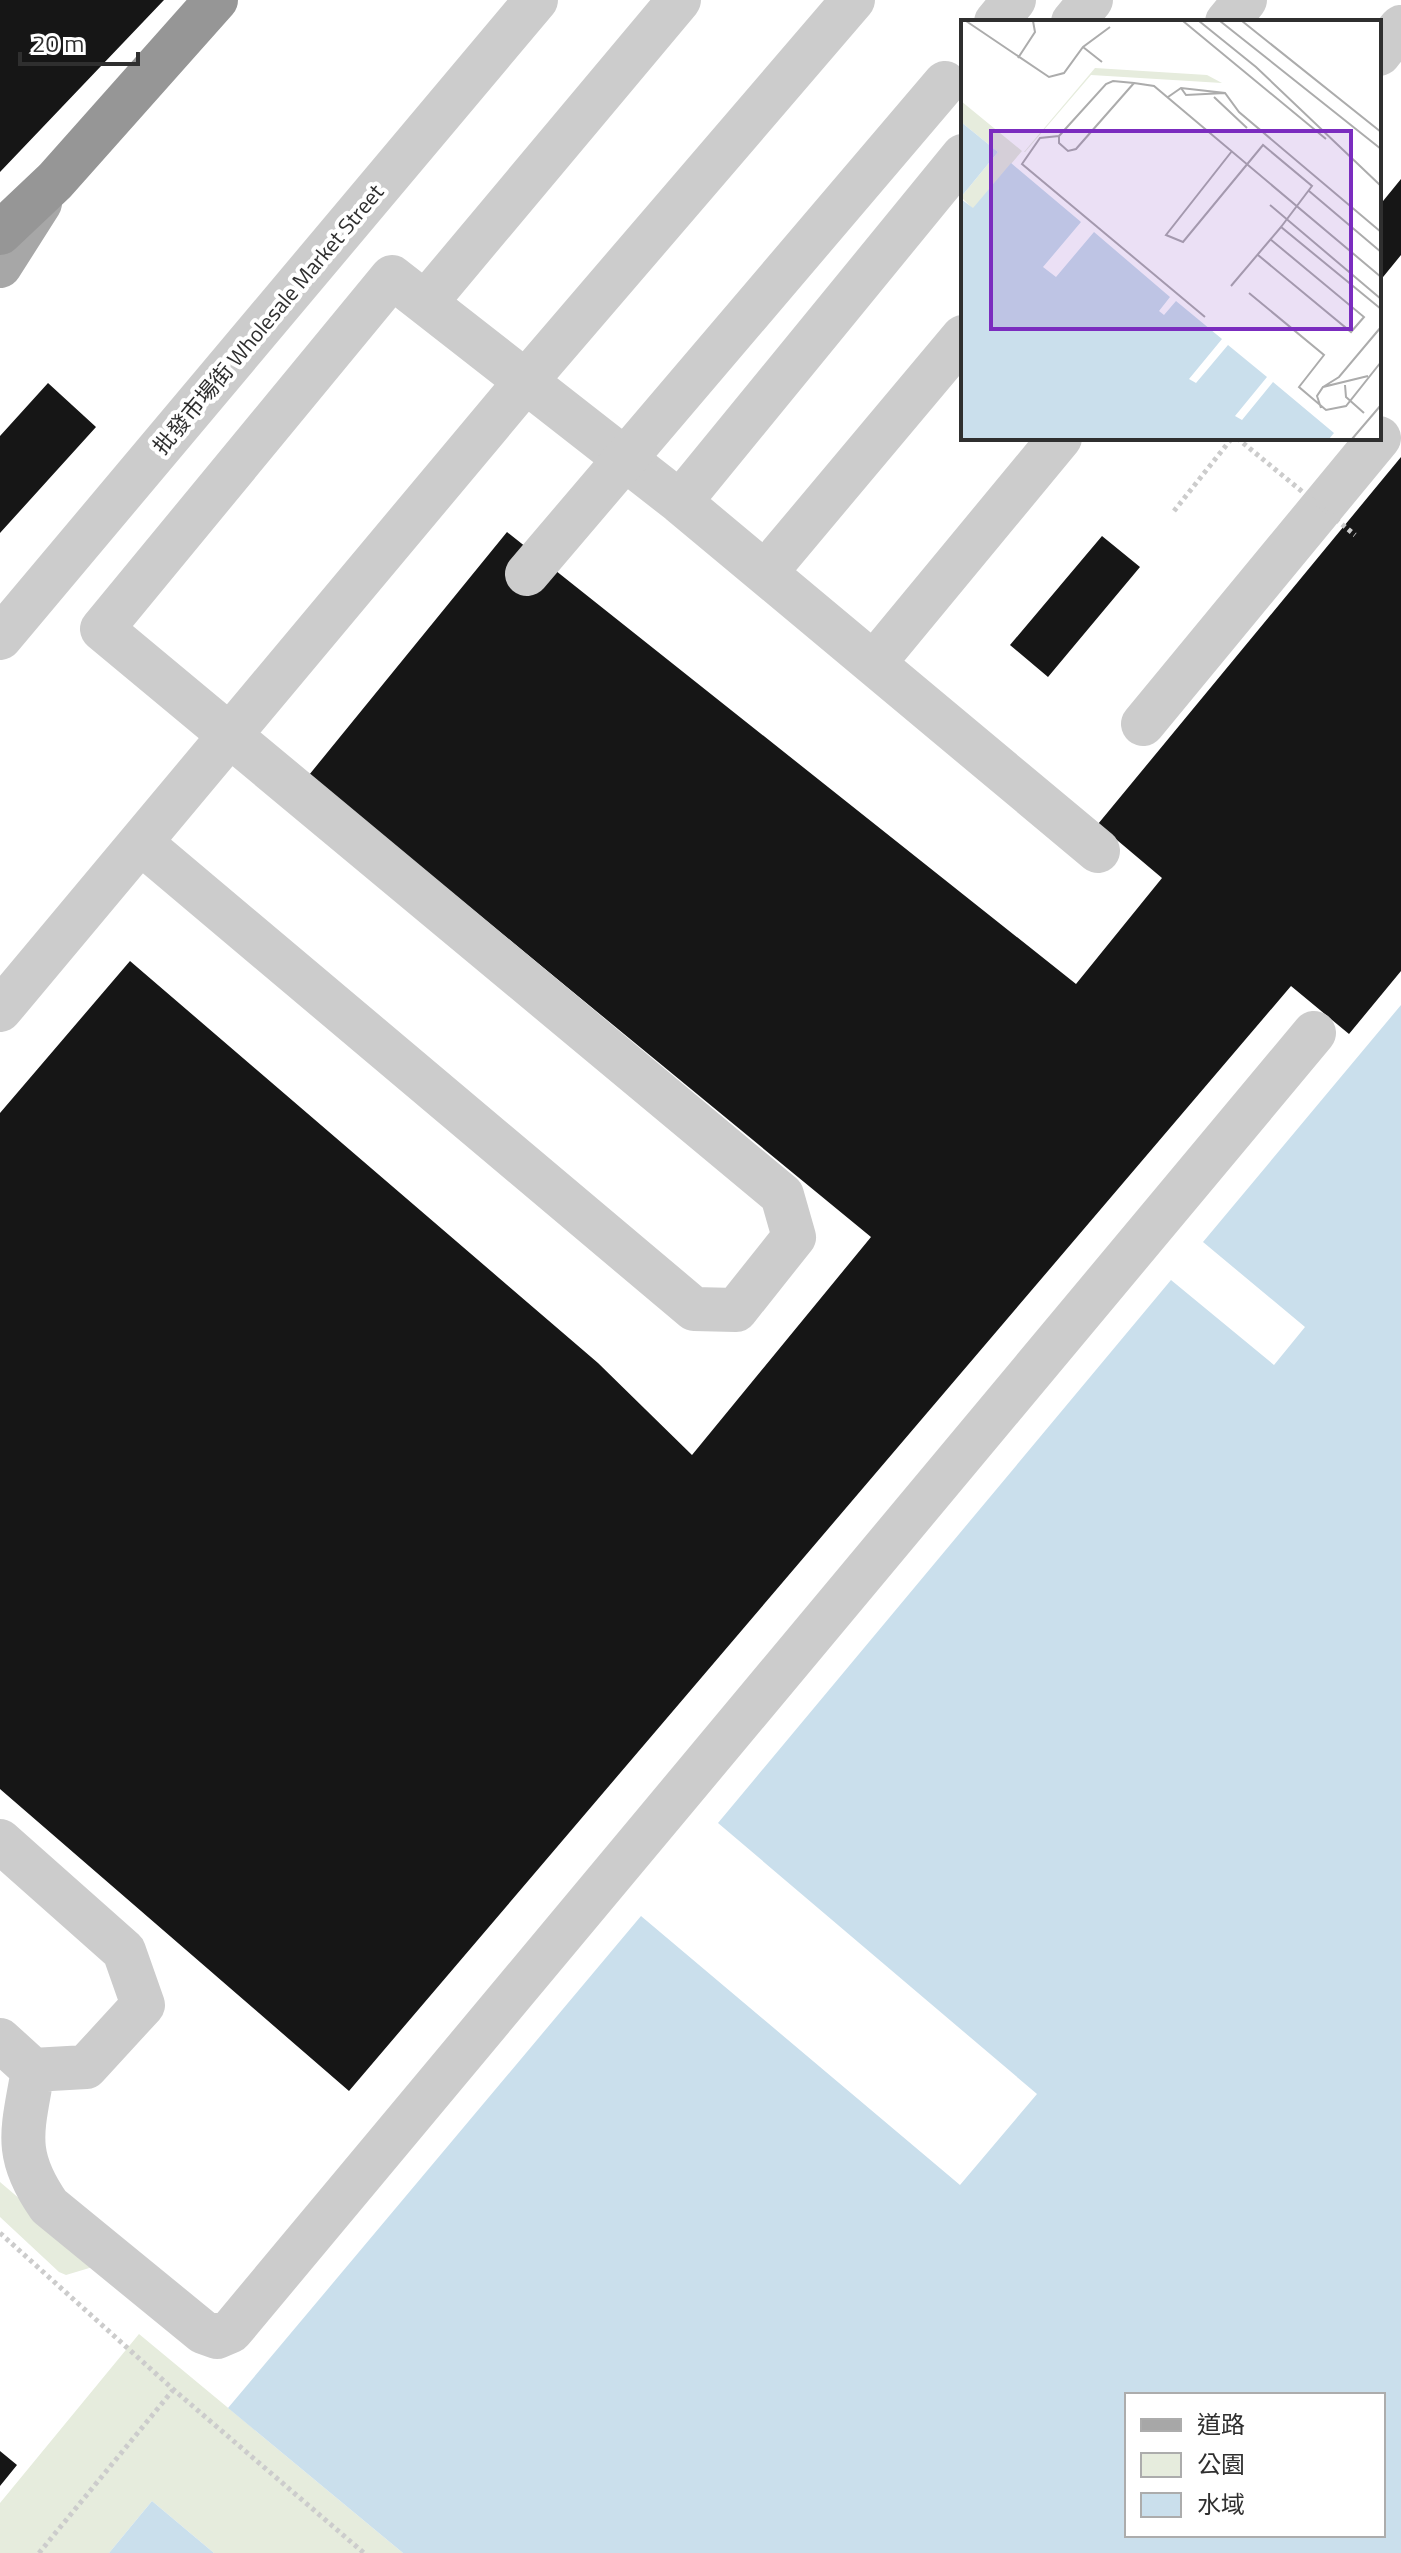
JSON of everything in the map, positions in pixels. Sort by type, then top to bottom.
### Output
[{"type":"highway","points":[[0,233],[55,181],[216,0]]},
{"type":"main road","points":[[0,266],[55,181]]},
{"type":"lane","name":"批發市場街 Wholesale Market Street","points":[[0,638],[536,0]]},
{"type":"lane","points":[[426,302],[679,0]]},
{"type":"lane","points":[[998,20],[1014,0]]},
{"type":"lane","points":[[1075,20],[1091,0]]},
{"type":"lane","points":[[1229,20],[1245,0]]},
{"type":"lane","points":[[0,1010],[232,737],[845,2]]},
{"type":"lane","points":[[1381,52],[1401,27]]},
{"type":"lane","points":[[527,574],[954,72]]},
{"type":"lane","points":[[680,502],[961,158]]},
{"type":"lane","points":[[141,843],[694,1309],[736,1310],[794,1237],[782,1195],[102,629],[392,277],[680,502],[1098,851]]},
{"type":"lane","points":[[765,573],[961,339]]},
{"type":"lane","points":[[1381,436],[1401,411]]},
{"type":"lane","points":[[874,663],[1058,440]]},
{"type":"lane","points":[[1143,724],[1377,440]]},
{"type":"lane","points":[[33,2070],[21,2146],[30,2179],[49,2206],[203,2332],[217,2337],[231,2331],[1314,1033]]},
{"type":"lane","points":[[0,1841],[124,1951],[143,2005],[86,2067],[33,2070],[0,2040]]},
{"type":"path","points":[[1174,511],[1232,440]]},
{"type":"path","points":[[1236,440],[1355,535]]},
{"type":"path","points":[[0,2233],[174,2390],[364,2553]]},
{"type":"path","points":[[39,2553],[174,2390]]},
{"type":"green space","points":[[0,2182],[151,2311],[96,2266],[66,2275],[59,2272],[0,2217]]},
{"type":"green space","points":[[139,2334],[403,2553],[214,2553],[152,2501],[109,2553],[0,2553],[0,2503]]},
{"type":"water","points":[[1401,1005],[1401,2553],[403,2553],[228,2408],[641,1916],[960,2185],[1037,2094],[718,1823],[1171,1280],[1274,1365],[1305,1327],[1203,1242]]},
{"type":"water","points":[[152,2501],[214,2553],[109,2553]]},
{"type":"building","points":[[0,0],[164,0],[0,172]]},
{"type":"building","points":[[1401,179],[1401,255],[1381,280],[1381,204]]},
{"type":"building","points":[[48,383],[96,427],[0,533],[0,436]]},
{"type":"building","points":[[1401,457],[1401,971],[1349,1034],[1291,986],[349,2091],[0,1789],[0,1113],[130,961],[598,1363],[692,1455],[871,1237],[309,775],[507,532],[1076,984],[1162,878],[1098,824]]},
{"type":"building","points":[[1102,536],[1140,567],[1048,677],[1010,645]]},
{"type":"building","points":[[0,2451],[17,2465],[0,2486]]}]
